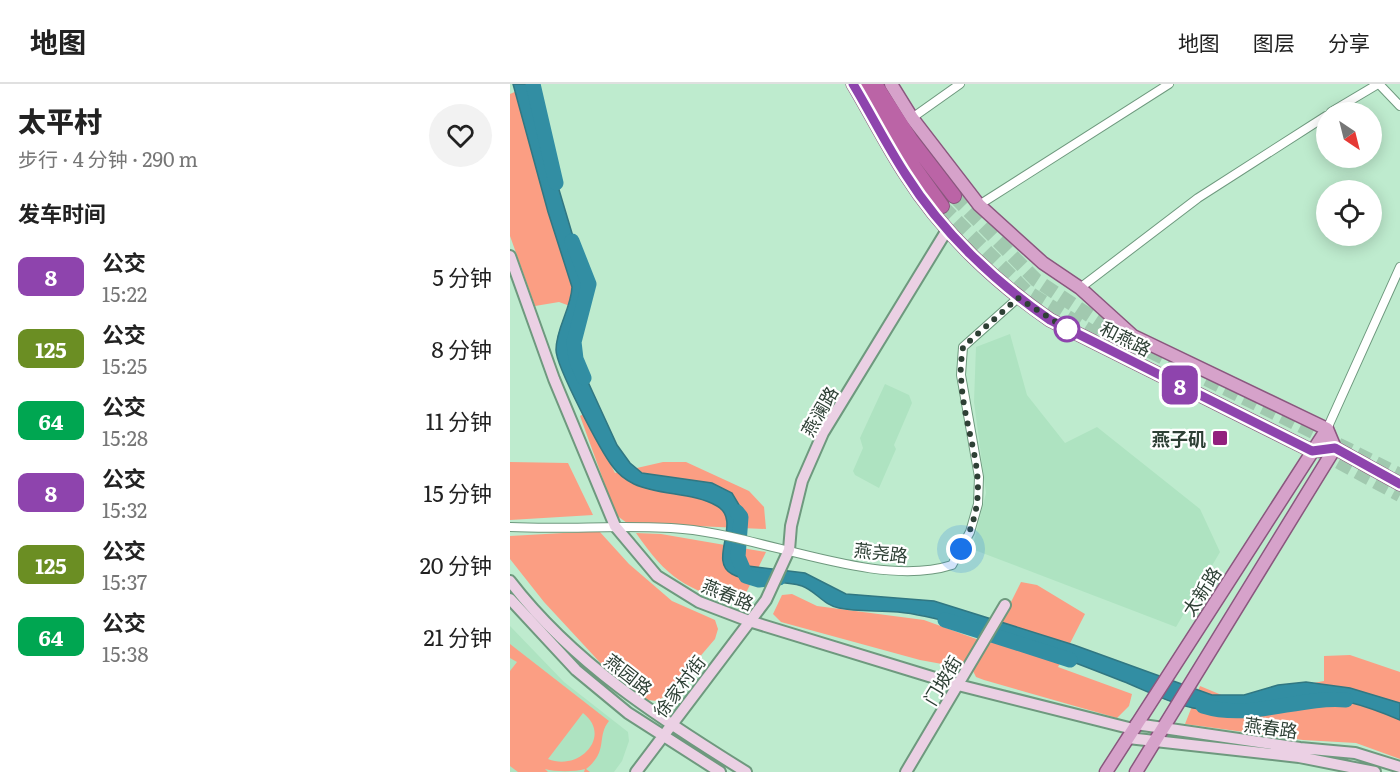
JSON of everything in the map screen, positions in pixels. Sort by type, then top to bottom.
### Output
[{"type":"highway","points":[[862,84],[899,146],[942,206]]},
{"type":"highway","points":[[875,84],[911,140],[954,196]]},
{"type":"main road","name":"和燕路","points":[[853,84],[906,176],[947,230],[1018,298],[1050,320],[1312,451]]},
{"type":"main road","points":[[891,84],[912,118],[979,205],[1043,263],[1080,288],[1133,336],[1327,429],[1335,448]]},
{"type":"main road","name":"太新路","points":[[1106,772],[1327,429]]},
{"type":"main road","points":[[1312,451],[1335,448],[1400,484]]},
{"type":"main road","name":"太新路","points":[[1136,772],[1335,448]]},
{"type":"street","points":[[912,118],[960,84]]},
{"type":"street","points":[[979,205],[1169,84]]},
{"type":"street","points":[[1348,102],[1378,84],[1400,106]]},
{"type":"street","points":[[1080,288],[1198,198],[1316,122]]},
{"type":"street","name":"燕澜路","points":[[749,621],[766,600],[789,550],[791,526],[802,481],[823,433],[947,230]]},
{"type":"street","name":"燕春路","points":[[510,256],[554,379],[615,526],[630,548],[666,582],[699,602],[749,621],[958,685],[1132,730],[1153,741],[1299,757],[1375,772]]},
{"type":"street","points":[[1327,429],[1400,267]]},
{"type":"street","name":"燕尧路","points":[[510,527],[615,526],[684,529],[896,573],[937,570],[952,565],[970,532],[978,504],[979,486],[961,375],[963,347],[1018,298]]},
{"type":"street","name":"燕园路","points":[[512,586],[588,663],[669,725],[746,772]]},
{"type":"street","name":"燕园路","points":[[510,599],[576,670],[663,737],[720,772]]},
{"type":"street","name":"门坡街","points":[[906,772],[1005,605]]},
{"type":"street","name":"徐家村街","points":[[636,772],[749,621]]},
{"type":"street","name":"燕春路","points":[[1132,730],[1161,728],[1300,748],[1355,753],[1400,766]]},
{"type":"shaded area","points":[[517,91],[575,292],[570,306],[559,302],[535,306],[510,236],[510,94]]},
{"type":"shaded area","points":[[1010,334],[1027,395],[1065,443],[1097,427],[1200,509],[1220,552],[1176,627],[972,549],[986,493],[974,402],[976,347]]},
{"type":"shaded area","points":[[885,384],[909,395],[912,403],[879,488],[855,475],[853,471],[863,448],[860,438]]},
{"type":"shaded area","points":[[585,413],[615,473],[663,462],[686,462],[749,491],[764,507],[766,529],[627,523],[616,515],[580,416]]},
{"type":"shaded area","points":[[510,462],[568,463],[593,515],[510,520]]},
{"type":"shaded area","points":[[599,531],[629,564],[672,601],[715,620],[718,629],[715,639],[668,694],[657,701],[648,700],[607,670],[544,602],[510,559],[510,536]]},
{"type":"shaded area","points":[[636,533],[661,534],[766,552],[744,597],[738,604],[704,593],[679,580],[658,561]]},
{"type":"shaded area","points":[[1021,582],[1037,585],[1085,614],[1058,667],[1132,694],[1129,706],[1117,718],[984,680],[976,677],[972,669],[954,660],[942,664],[920,660],[781,622],[773,614],[782,595],[792,594],[817,606],[924,620],[990,644]]},
{"type":"shaded area","points":[[510,626],[564,682],[628,732],[629,741],[622,761],[614,772],[510,772]]},
{"type":"shaded area","points":[[510,644],[609,721],[603,733],[600,750],[586,769],[590,772],[584,772],[585,769],[554,771],[545,769],[548,772],[518,772],[510,766],[510,671],[517,662],[510,658]],"holes":[[[583,713],[591,722],[595,732],[588,750],[571,761],[560,762],[548,759]]]},
{"type":"shaded area","points":[[1350,655],[1400,672],[1400,759],[1356,743],[1303,740],[1185,724],[1200,686],[1224,696],[1250,695],[1324,681],[1324,656]]},
{"type":"water","points":[[513,84],[530,84],[540,126],[586,280],[587,293],[572,347],[617,445],[630,463],[642,473],[712,483],[732,493],[742,510],[737,549],[748,566],[805,573],[846,594],[934,601],[1074,645],[1212,695],[1244,695],[1278,685],[1306,682],[1350,688],[1400,703],[1400,720],[1348,702],[1322,698],[1295,699],[1232,710],[1193,708],[1166,700],[1045,652],[987,633],[916,614],[839,608],[828,604],[802,586],[749,580],[732,574],[725,568],[723,560],[727,531],[724,513],[717,506],[698,498],[644,488],[622,477],[607,458],[563,373],[556,350],[558,334],[572,287],[548,212]]},
{"type":"waterway","points":[[533,84],[556,183]]},
{"type":"waterway","points":[[572,241],[589,284],[574,342],[576,359],[584,378]]},
{"type":"waterway","points":[[737,512],[741,517],[738,557],[746,576],[759,580],[779,578]]},
{"type":"waterway","points":[[945,620],[1070,660]]},
{"type":"waterway","points":[[1203,706],[1239,711],[1310,701],[1346,700]]},
{"type":"tunnel","points":[[954,196],[1036,280],[1125,339],[1400,475]]},
{"type":"tunnel","points":[[942,206],[1026,291],[1124,352]]},
{"type":"tunnel","points":[[1320,452],[1400,495]]},
{"type":"bus line","name":"8","points":[[853,84],[906,176],[947,230],[1018,298],[1050,320],[1312,451],[1335,448],[1400,484]]},
{"type":"place","name":"燕子矶","points":[[1220,438]]},
{"type":"route","points":[[961,549],[970,532],[978,504],[979,477],[961,375],[963,347],[1018,298],[1067,329]]}]
